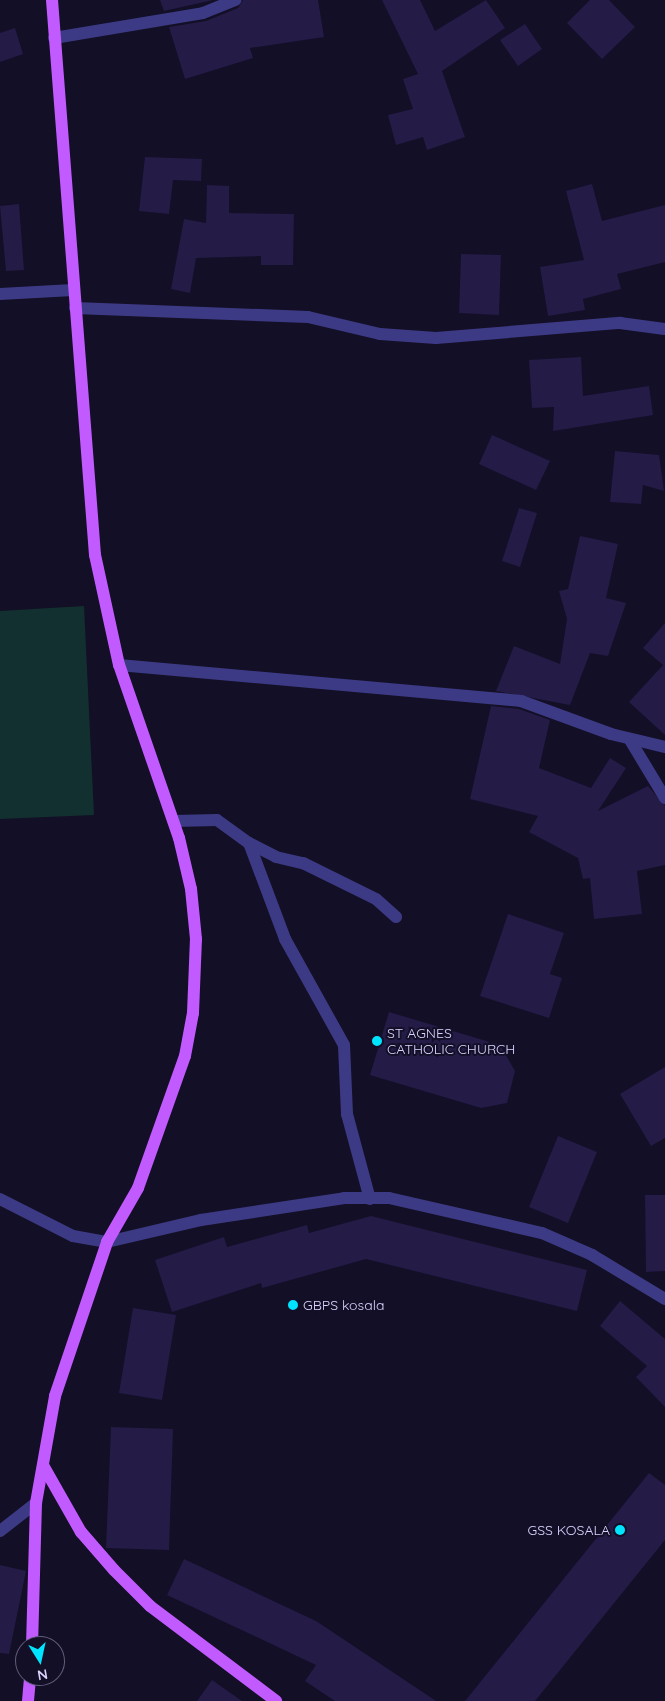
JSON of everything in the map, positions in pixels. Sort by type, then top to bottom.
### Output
[{"type":"main road","points":[[32,1636],[36,1503],[44,1467],[55,1396],[107,1242],[138,1188],[184,1056],[194,1013],[196,939],[191,889],[174,821],[119,665],[95,555],[52,0]]},
{"type":"main road","points":[[44,1467],[81,1532],[114,1570],[150,1606],[276,1701]]},
{"type":"main road","points":[[28,1701],[29,1686]]},
{"type":"street","points":[[54,38],[202,14],[235,0]]},
{"type":"street","points":[[0,294],[73,290]]},
{"type":"street","points":[[75,308],[308,317],[380,334],[436,338],[620,323],[665,330]]},
{"type":"street","points":[[119,665],[521,701],[630,740],[665,747]]},
{"type":"street","points":[[630,740],[665,798]]},
{"type":"street","points":[[174,821],[217,820],[249,843],[276,857],[304,863],[376,899],[396,917]]},
{"type":"street","points":[[249,843],[286,939],[344,1045],[347,1114],[370,1198]]},
{"type":"street","points":[[0,1199],[73,1236],[107,1242],[201,1220],[344,1198],[389,1198],[542,1233],[592,1255],[665,1299]]},
{"type":"street","points":[[0,1531],[36,1503]]},
{"type":"green space","points":[[84,606],[94,815],[0,819],[0,611]]},
{"type":"building","points":[[160,0],[213,0],[164,11]]},
{"type":"building","points":[[243,0],[318,0],[324,37],[250,48],[253,58],[185,79],[169,27],[206,21],[238,8]]},
{"type":"building","points":[[382,0],[420,0],[435,31],[486,0],[505,28],[442,71],[465,137],[427,150],[423,137],[396,145],[388,115],[413,109],[403,79],[418,74]]},
{"type":"building","points":[[590,0],[609,0],[635,27],[602,59],[567,23]]},
{"type":"building","points":[[525,24],[542,49],[518,66],[500,40]]},
{"type":"building","points":[[15,28],[23,54],[0,62],[0,33]]},
{"type":"building","points":[[145,157],[202,159],[201,181],[173,180],[169,214],[139,211]]},
{"type":"building","points":[[592,184],[602,221],[665,205],[665,262],[617,274],[621,289],[583,299],[585,310],[548,316],[540,267],[584,260],[566,191]]},
{"type":"building","points":[[207,185],[229,186],[229,213],[294,214],[293,265],[261,265],[261,256],[196,258],[190,293],[171,289],[184,219],[206,223]]},
{"type":"building","points":[[19,204],[24,270],[6,271],[0,206]]},
{"type":"building","points":[[461,254],[501,255],[499,315],[459,313]]},
{"type":"building","points":[[581,357],[583,396],[649,386],[653,415],[553,431],[554,407],[532,408],[529,360]]},
{"type":"building","points":[[492,435],[550,461],[536,490],[479,464]]},
{"type":"building","points":[[615,451],[659,455],[664,491],[643,485],[641,504],[610,502]]},
{"type":"building","points":[[519,508],[537,513],[520,567],[502,561]]},
{"type":"building","points":[[580,536],[618,544],[606,598],[626,603],[608,656],[590,653],[570,705],[496,691],[514,646],[560,664],[567,619],[559,591],[568,589]]},
{"type":"building","points":[[665,623],[665,735],[629,702],[663,665],[643,648]]},
{"type":"building","points":[[491,706],[519,709],[550,720],[539,768],[591,788],[610,758],[626,768],[598,811],[648,786],[665,806],[665,865],[637,871],[642,914],[594,919],[590,878],[583,879],[578,858],[529,832],[538,816],[470,799]]},
{"type":"building","points":[[508,914],[564,933],[550,974],[562,978],[549,1018],[480,996]]},
{"type":"building","points":[[389,1012],[500,1045],[515,1071],[507,1103],[481,1108],[370,1075]]},
{"type":"building","points":[[665,1067],[665,1138],[651,1146],[620,1094]]},
{"type":"building","points":[[558,1136],[597,1152],[568,1223],[529,1207]]},
{"type":"building","points":[[645,1195],[665,1195],[665,1271],[646,1272]]},
{"type":"building","points":[[371,1216],[587,1270],[577,1311],[366,1259],[262,1288],[261,1283],[172,1312],[155,1260],[224,1237],[227,1247],[307,1225],[309,1233]]},
{"type":"building","points":[[620,1301],[665,1339],[665,1407],[636,1377],[647,1366],[600,1326]]},
{"type":"building","points":[[133,1308],[176,1315],[162,1400],[119,1393]]},
{"type":"building","points":[[111,1427],[173,1429],[169,1550],[106,1548]]},
{"type":"building","points":[[649,1473],[665,1485],[665,1540],[535,1701],[465,1701]]},
{"type":"building","points":[[184,1559],[316,1621],[436,1701],[335,1701],[305,1681],[316,1665],[167,1595]]},
{"type":"building","points":[[0,1565],[26,1571],[9,1654],[0,1653]]},
{"type":"building","points":[[212,1680],[242,1701],[197,1701]]},
{"type":"place","name":"ST AGNES CATHOLIC CHURCH","points":[[377,1041]]},
{"type":"place","name":"GBPS kosala","points":[[293,1305]]},
{"type":"place","name":"GSS KOSALA","points":[[620,1530]]}]
